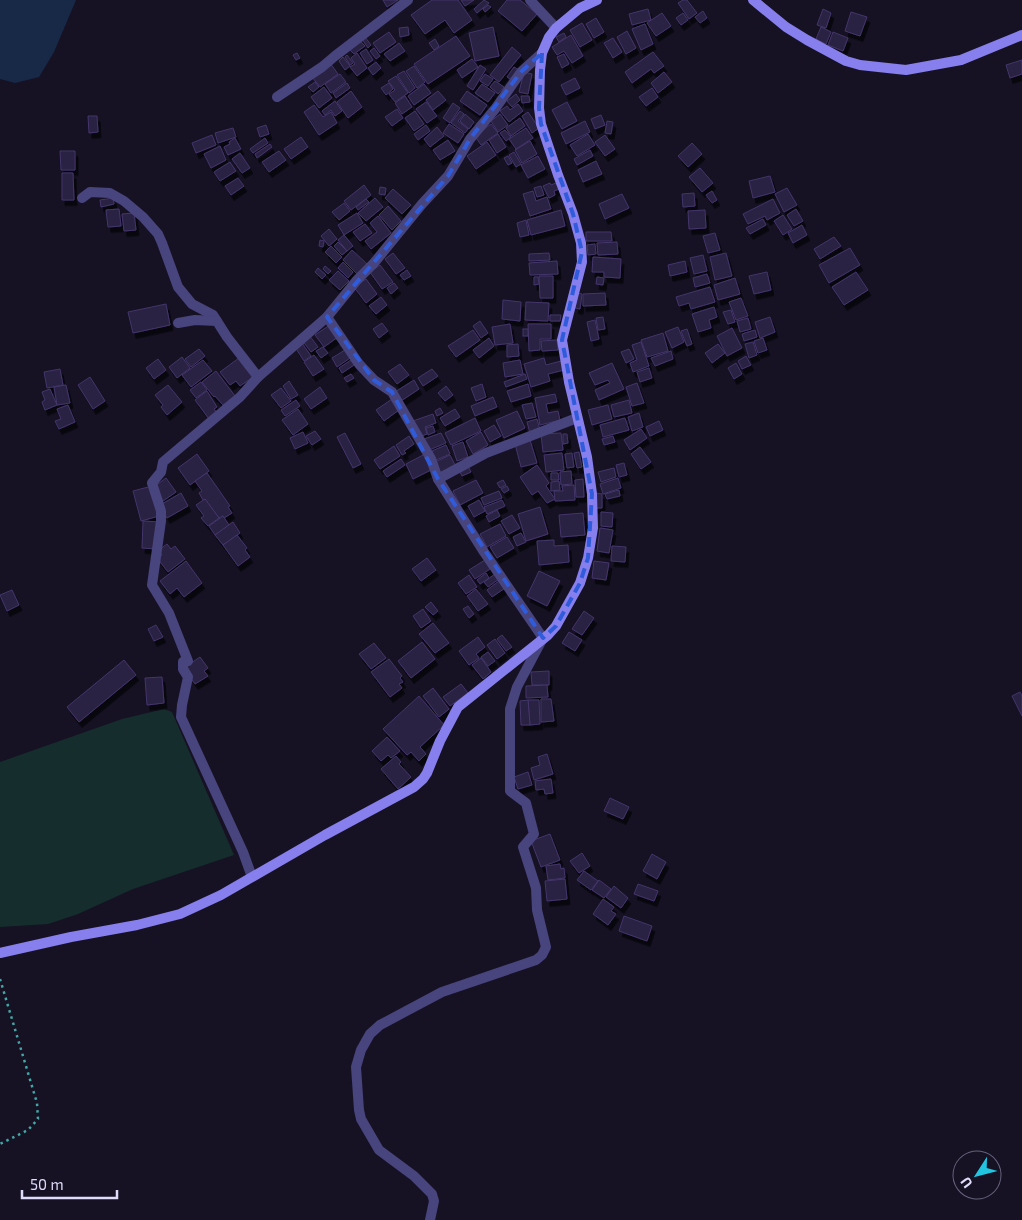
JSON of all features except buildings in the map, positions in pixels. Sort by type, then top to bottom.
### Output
[{"type":"street","points":[[277,97],[327,64],[408,0]]},
{"type":"street","points":[[530,0],[556,28]]},
{"type":"street","points":[[0,953],[137,925],[180,914],[221,895],[419,783],[427,773],[440,741],[458,707],[544,638],[556,626],[580,583],[588,558],[592,536],[592,494],[562,340],[582,262],[582,252],[573,214],[558,175],[538,108],[542,53],[549,37],[556,28],[580,8],[597,0]]},
{"type":"street","points":[[753,0],[786,27],[807,40],[860,65],[906,70],[948,63],[961,60],[1022,35]]},
{"type":"street","points":[[252,876],[243,852],[181,717],[188,677],[183,669],[183,662],[188,661],[169,613],[152,585],[161,511],[152,483],[161,472],[163,462],[240,397],[258,377],[327,317],[448,176],[470,139],[521,72],[542,53]]},
{"type":"street","points":[[82,198],[90,192],[110,193],[143,217],[158,234],[178,287],[192,304],[213,315],[227,337],[258,377]]},
{"type":"street","points":[[327,317],[359,364],[374,380],[392,392],[430,459],[438,479],[484,552],[544,638]]},
{"type":"street","points":[[178,323],[195,320],[217,321]]},
{"type":"street","points":[[438,479],[486,453],[577,418]]},
{"type":"street","points":[[430,1220],[434,1201],[432,1194],[416,1178],[378,1150],[361,1119],[356,1067],[361,1050],[370,1034],[380,1025],[442,992],[536,960],[542,955],[546,947],[537,910],[536,888],[523,846],[534,834],[526,804],[510,791],[510,708],[517,687],[544,638]]},
{"type":"path","points":[[0,979],[37,1103],[38,1119],[28,1130],[0,1144]]},
{"type":"highlighted area","points":[[542,53],[539,108],[541,124],[573,214],[582,252],[562,340],[592,494],[588,558],[580,583],[556,626],[543,638],[438,479],[392,392],[374,380],[327,317],[448,176],[470,139],[521,72]]},
{"type":"green space","points":[[164,709],[172,712],[234,855],[133,889],[78,914],[48,924],[0,927],[0,762],[122,719]]},
{"type":"water","points":[[0,0],[76,0],[54,52],[39,77],[15,83],[0,79]]}]
